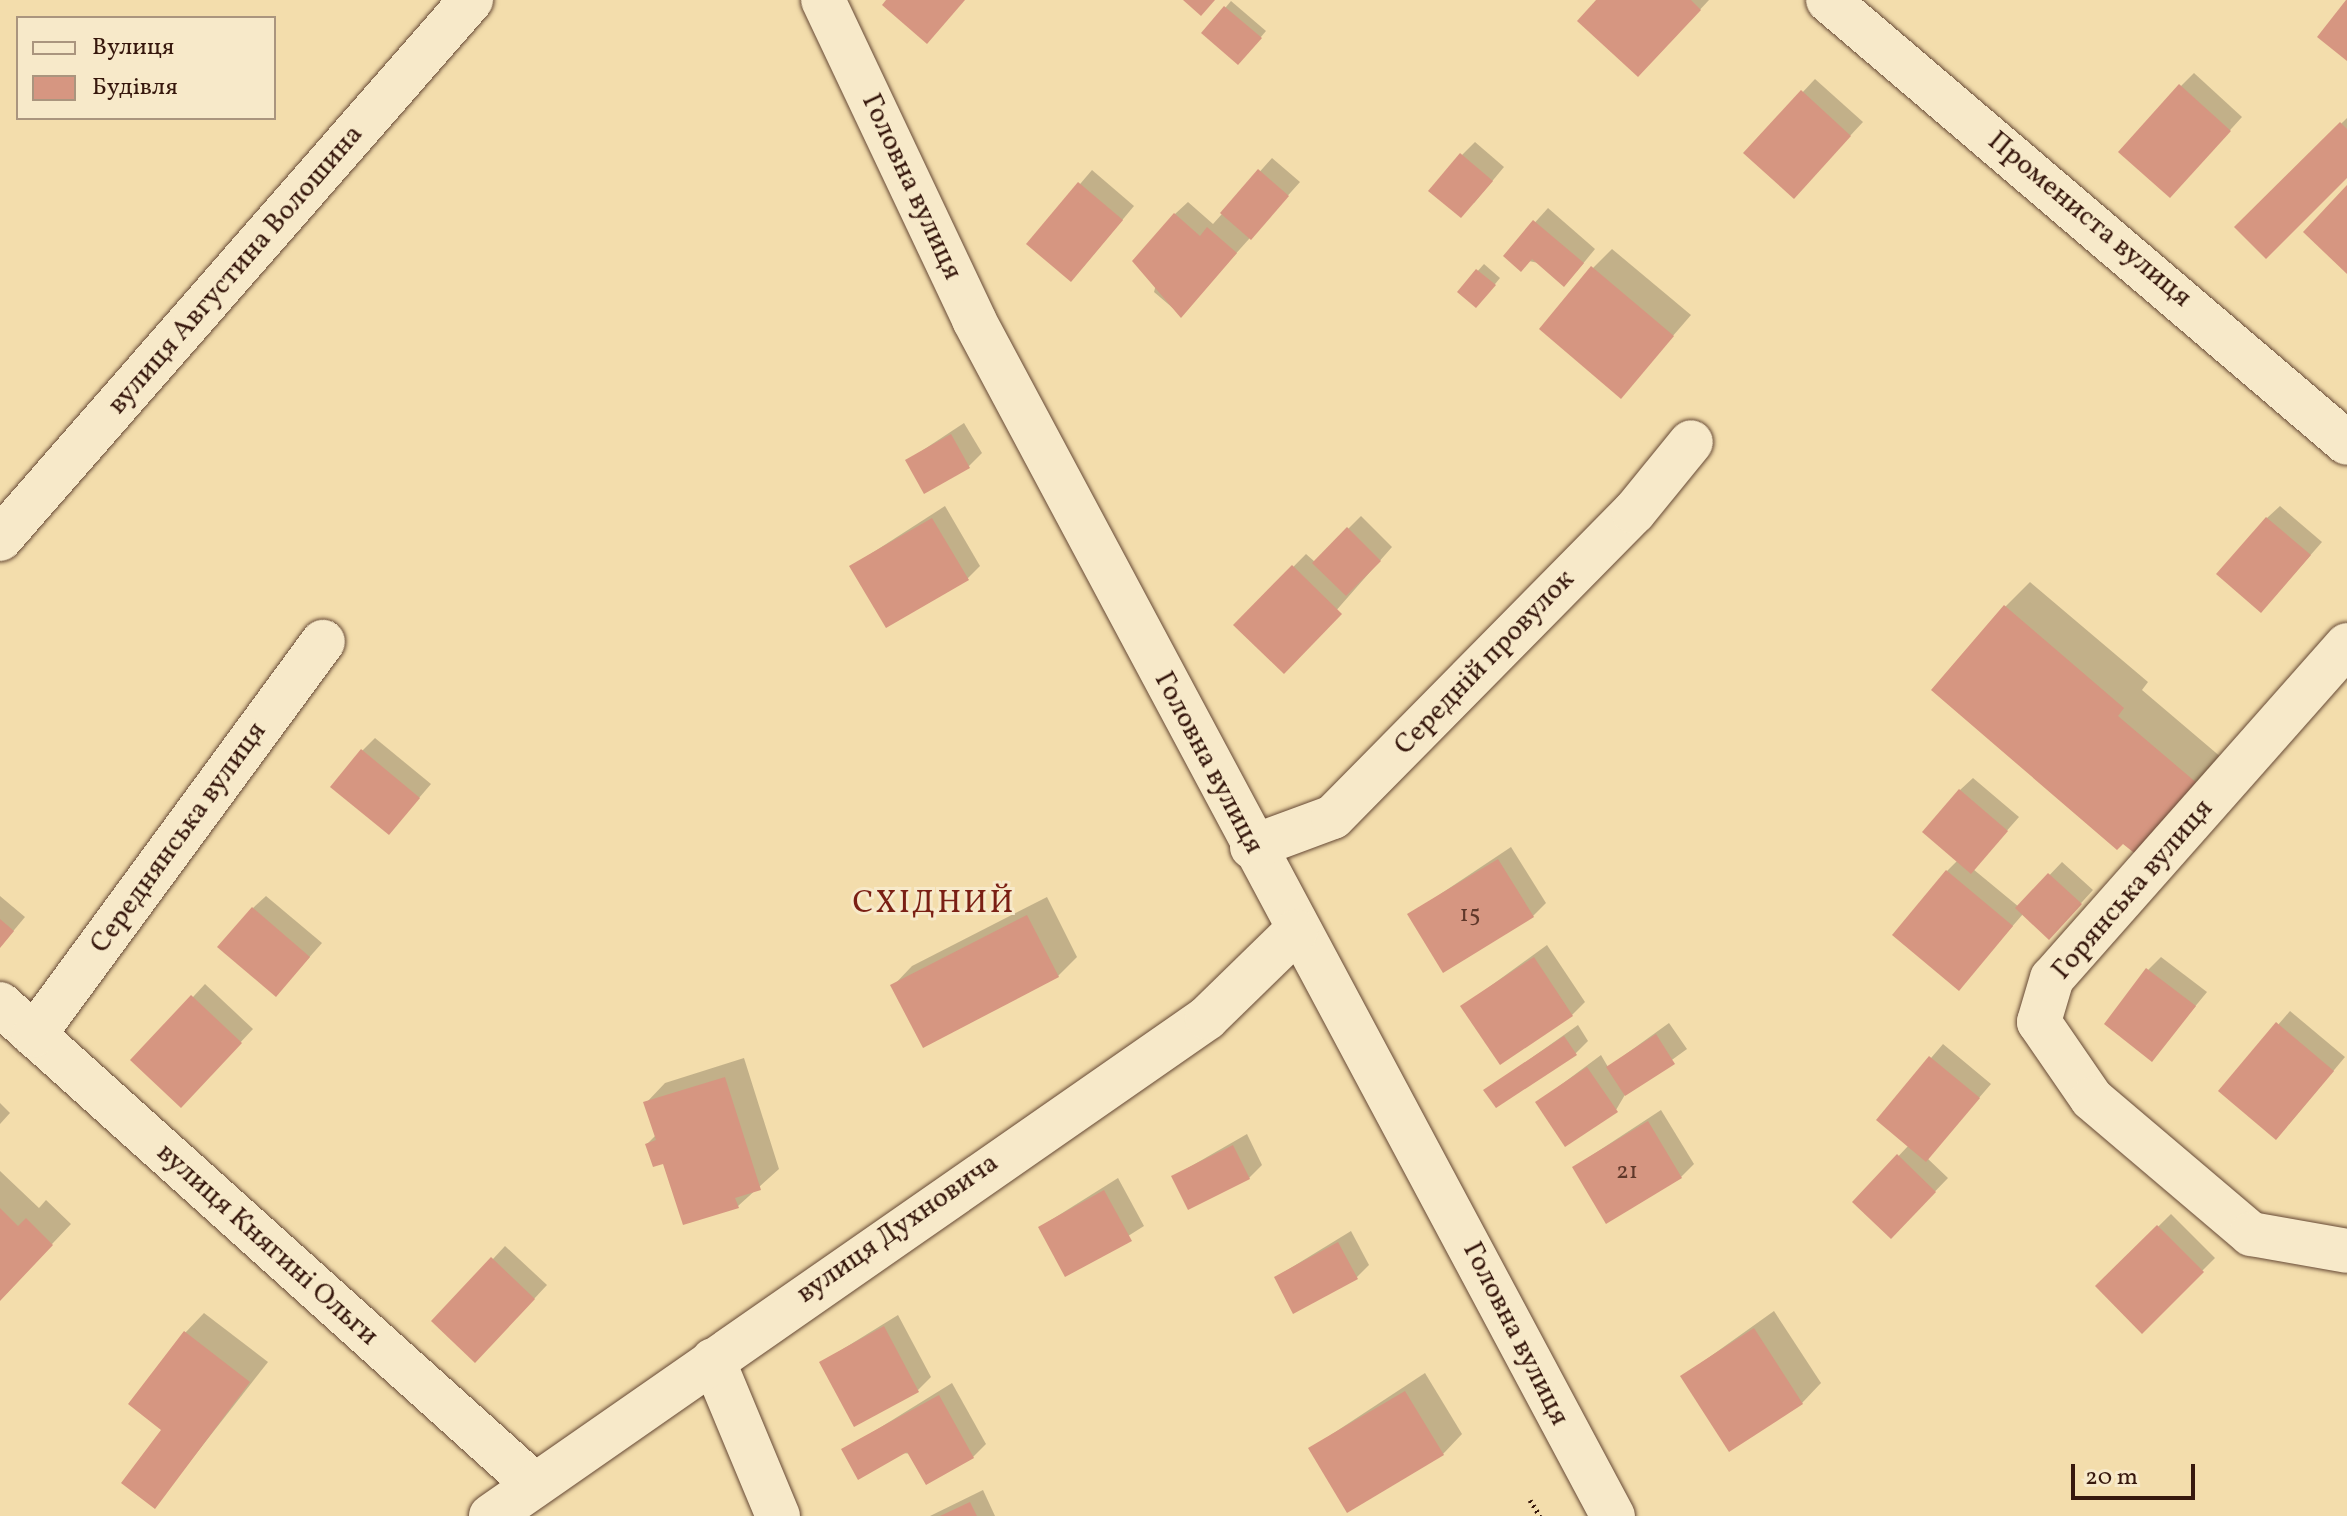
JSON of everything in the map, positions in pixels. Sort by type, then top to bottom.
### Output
[{"type":"street","name":"вулиця Августина Волошина","points":[[0,539],[471,0]]},
{"type":"street","name":"Головна вулиця","points":[[823,0],[974,320],[1296,931],[1613,1516]]},
{"type":"street","name":"Промениста вулиця","points":[[1828,0],[2347,443]]},
{"type":"street","name":"Середній провулок","points":[[1252,847],[1333,817],[1634,512],[1691,442]]},
{"type":"street","name":"Середнянська вулиця","points":[[34,1035],[323,642]]},
{"type":"street","name":"Горянська вулиця","points":[[2347,645],[2052,978],[2039,1022],[2092,1099],[2251,1234],[2347,1251]]},
{"type":"street","name":"вулиця Духновича","points":[[491,1516],[1207,1018],[1296,931]]},
{"type":"street","name":"вулиця Княгині Ольги","points":[[0,1004],[535,1485]]},
{"type":"street","points":[[713,1360],[778,1516]]},
{"type":"path","points":[[1530,1500],[1540,1516]]},
{"type":"building","points":[[886,0],[965,0],[927,44],[882,5]]},
{"type":"building","points":[[1183,0],[1215,0],[1201,16]]},
{"type":"building","points":[[1596,0],[1691,0],[1701,10],[1638,77],[1577,21]]},
{"type":"building","points":[[2347,0],[2347,61],[2317,37]]},
{"type":"building","points":[[1224,6],[1262,38],[1238,65],[1201,33]]},
{"type":"building","points":[[2179,84],[2231,131],[2170,198],[2118,152]]},
{"type":"building","points":[[1801,90],[1851,136],[1794,199],[1743,153]]},
{"type":"building","points":[[2340,122],[2347,129],[2347,178],[2266,259],[2234,227]]},
{"type":"building","points":[[1460,153],[1493,181],[1461,218],[1428,191]]},
{"type":"building","points":[[1258,169],[1289,196],[1251,240],[1220,213]]},
{"type":"building","points":[[1078,182],[1123,220],[1071,282],[1026,244]]},
{"type":"building","points":[[2347,185],[2347,274],[2303,232]]},
{"type":"building","points":[[1174,213],[1200,236],[1207,227],[1237,253],[1181,318],[1132,261]]},
{"type":"building","points":[[1533,220],[1584,263],[1564,287],[1532,259],[1521,272],[1503,256]]},
{"type":"building","points":[[1591,266],[1674,336],[1621,399],[1539,329]]},
{"type":"building","points":[[1476,269],[1496,285],[1476,308],[1457,292]]},
{"type":"building","points":[[951,434],[970,468],[924,494],[905,460]]},
{"type":"building","points":[[2266,517],[2311,555],[2261,613],[2216,574]]},
{"type":"building","points":[[932,518],[969,580],[886,628],[849,566]]},
{"type":"building","points":[[1347,527],[1381,561],[1346,596],[1312,563]]},
{"type":"building","points":[[1292,565],[1342,614],[1284,674],[1233,625]]},
{"type":"building","points":[[2004,605],[2124,708],[2118,716],[2198,784],[2138,856],[2123,844],[2117,850],[1931,690]]},
{"type":"building","points":[[361,749],[420,798],[389,835],[330,787]]},
{"type":"building","points":[[1959,789],[2008,831],[1971,874],[1922,832]]},
{"type":"building","points":[[1498,859],[1534,917],[1443,973],[1407,914]]},
{"type":"building","points":[[1946,870],[2013,926],[1959,991],[1892,935]]},
{"type":"building","points":[[2048,873],[2082,904],[2049,940],[2015,908]]},
{"type":"building","points":[[252,907],[310,957],[276,997],[217,947]]},
{"type":"building","points":[[1027,915],[1059,977],[923,1048],[890,985]]},
{"type":"building","points":[[0,919],[14,931],[0,948]]},
{"type":"building","points":[[1534,957],[1573,1016],[1500,1065],[1460,1006]]},
{"type":"building","points":[[2146,968],[2196,1006],[2152,1062],[2104,1024]]},
{"type":"building","points":[[191,995],[242,1043],[181,1108],[130,1060]]},
{"type":"building","points":[[2276,1022],[2334,1071],[2276,1140],[2218,1091]]},
{"type":"building","points":[[1656,1034],[1675,1064],[1625,1096],[1606,1067]]},
{"type":"building","points":[[1564,1036],[1577,1055],[1496,1108],[1483,1090]]},
{"type":"building","points":[[1929,1056],[1980,1098],[1926,1162],[1876,1120]]},
{"type":"building","points":[[1587,1067],[1618,1112],[1565,1147],[1535,1102]]},
{"type":"building","points":[[725,1077],[761,1190],[735,1198],[739,1208],[683,1225],[663,1164],[653,1167],[645,1144],[656,1140],[643,1102]]},
{"type":"building","points":[[1648,1121],[1682,1178],[1606,1224],[1572,1167]]},
{"type":"building","points":[[1233,1145],[1250,1179],[1188,1210],[1171,1176]]},
{"type":"building","points":[[1897,1154],[1936,1192],[1891,1239],[1852,1202]]},
{"type":"building","points":[[1104,1190],[1132,1241],[1065,1277],[1038,1227]]},
{"type":"building","points":[[0,1208],[18,1226],[26,1218],[53,1245],[0,1301]]},
{"type":"building","points":[[2157,1225],[2204,1272],[2142,1334],[2095,1286]]},
{"type":"building","points":[[1338,1242],[1358,1279],[1293,1314],[1274,1277]]},
{"type":"building","points":[[491,1257],[535,1299],[475,1363],[431,1321]]},
{"type":"building","points":[[884,1326],[919,1392],[854,1427],[819,1362]]},
{"type":"building","points":[[1754,1328],[1803,1404],[1729,1452],[1680,1376]]},
{"type":"building","points":[[184,1331],[250,1382],[155,1509],[121,1483],[161,1430],[128,1404]]},
{"type":"building","points":[[1405,1391],[1444,1455],[1347,1513],[1308,1448]]},
{"type":"building","points":[[939,1395],[974,1458],[926,1485],[907,1452],[858,1480],[841,1449]]},
{"type":"building","points":[[970,1502],[977,1516],[940,1516]]},
{"type":"district","name":"СХІДНИЙ","points":[[934,904]]}]
